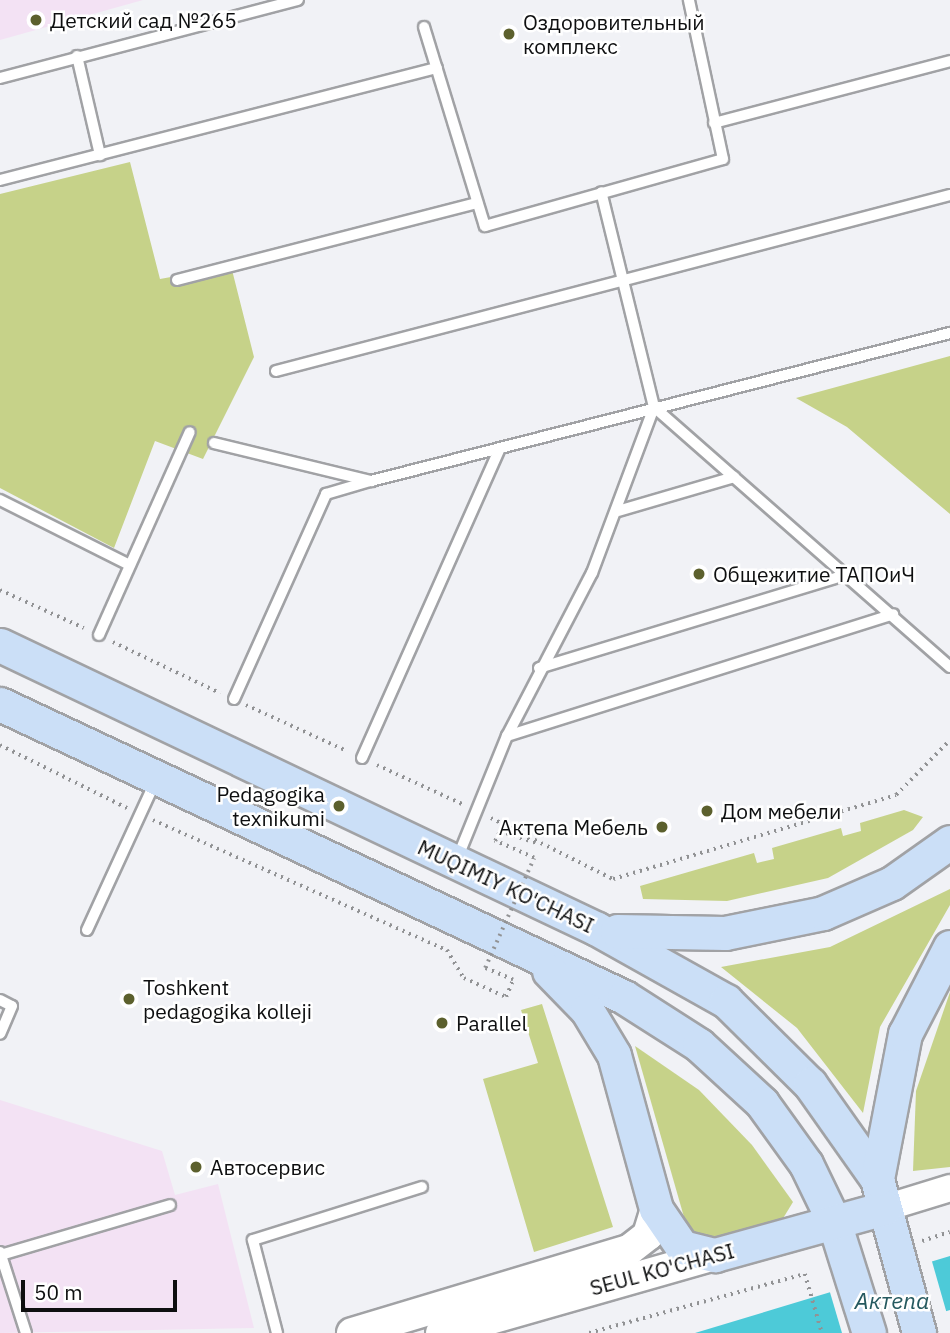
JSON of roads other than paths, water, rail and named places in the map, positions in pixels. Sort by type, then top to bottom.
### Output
[{"type":"main road","name":"MUQIMIY KO'CHASI","points":[[0,645],[597,929],[676,969],[749,1021],[822,1099],[881,1194],[909,1250],[919,1333]]},
{"type":"main road","points":[[0,704],[520,947],[651,1012],[720,1062],[779,1125],[834,1222],[869,1333]]},
{"type":"main road","points":[[597,929],[699,935],[799,919],[870,894],[950,842]]},
{"type":"main road","points":[[520,947],[575,997],[606,1039],[656,1209],[678,1244],[716,1255]]},
{"type":"main road","points":[[881,1194],[905,1034],[950,947]]},
{"type":"main road","name":"SEUL KO'CHASI","points":[[441,1333],[834,1222],[881,1194]]},
{"type":"main road","points":[[352,1333],[629,1250],[648,1235],[656,1209]]},
{"type":"street","points":[[881,1194],[950,1188]]},
{"type":"lane","points":[[0,78],[298,0]]},
{"type":"lane","points":[[424,27],[485,226],[723,159],[686,0]]},
{"type":"lane","points":[[77,56],[100,155]]},
{"type":"lane","points":[[714,123],[950,61]]},
{"type":"lane","points":[[0,180],[437,68]]},
{"type":"lane","points":[[456,862],[479,812],[507,736],[618,511],[654,407],[601,192]]},
{"type":"lane","points":[[276,371],[950,195]]},
{"type":"lane","points":[[177,280],[477,203]]},
{"type":"lane","points":[[234,699],[326,494],[654,407],[950,333]]},
{"type":"lane","points":[[654,407],[893,614],[950,667]]},
{"type":"lane","points":[[99,635],[190,432]]},
{"type":"lane","points":[[214,443],[370,481]]},
{"type":"lane","points":[[362,758],[499,450]]},
{"type":"lane","points":[[618,511],[734,477]]},
{"type":"lane","points":[[0,500],[130,565]]},
{"type":"lane","points":[[539,668],[846,575]]},
{"type":"lane","points":[[507,736],[893,614]]},
{"type":"lane","points":[[87,930],[157,777]]},
{"type":"lane","points":[[0,1000],[12,1006],[0,1034]]},
{"type":"lane","points":[[277,1333],[253,1240],[422,1186]]},
{"type":"lane","points":[[26,1333],[2,1253],[170,1205]]},
{"type":"water","name":"Актепа","points":[[950,1256],[950,1310],[874,1333],[695,1333]]},
{"type":"place","name":"Детский сад №265","points":[[36,20]]},
{"type":"place","name":"Оздоровительный комплекс","points":[[509,34]]},
{"type":"place","name":"Общежитие ТАПОиЧ","points":[[699,574]]},
{"type":"place","name":"Pedagogika texnikumi","points":[[339,806]]},
{"type":"place","name":"Дом мебели","points":[[707,811]]},
{"type":"place","name":"Актепа Мебель","points":[[662,827]]},
{"type":"place","name":"Toshkent pedagogika kolleji","points":[[129,999]]},
{"type":"place","name":"Parallel","points":[[442,1023]]},
{"type":"place","name":"Автосервис","points":[[196,1167]]}]
